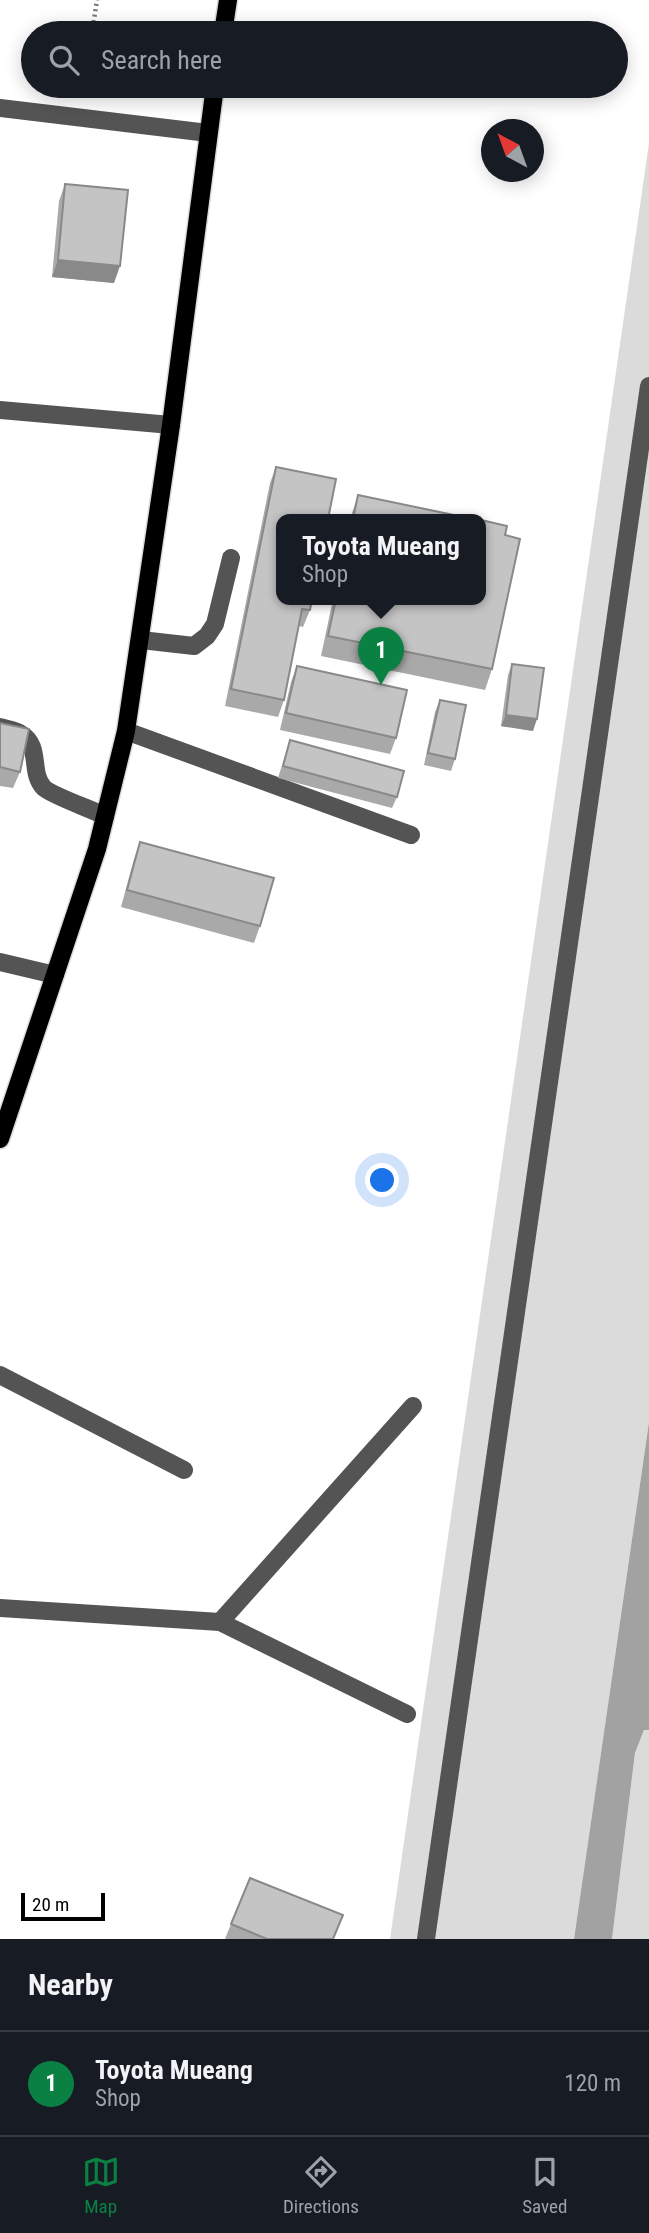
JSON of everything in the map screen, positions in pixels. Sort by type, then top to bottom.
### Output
[{"type":"main road","points":[[225,21],[228,0]]},
{"type":"main road","points":[[0,1139],[97,849],[126,731],[172,425],[213,98]]},
{"type":"lane","points":[[0,108],[208,133]]},
{"type":"lane","points":[[426,1939],[649,386]]},
{"type":"lane","points":[[0,410],[172,425]]},
{"type":"lane","points":[[141,640],[194,646],[207,636],[215,624],[231,558]]},
{"type":"lane","points":[[0,727],[22,734],[31,744],[36,754],[37,778],[44,789],[104,816]]},
{"type":"lane","points":[[126,731],[411,835]]},
{"type":"lane","points":[[0,962],[55,975]]},
{"type":"lane","points":[[0,1375],[184,1469]]},
{"type":"lane","points":[[220,1622],[413,1406]]},
{"type":"lane","points":[[0,1608],[220,1622],[407,1714]]},
{"type":"path","points":[[94,21],[97,0]]},
{"type":"shaded area","points":[[649,143],[649,1422],[574,1939],[390,1939]]},
{"type":"shaded area","points":[[649,1422],[649,1730],[644,1730],[635,1753],[612,1939],[574,1939]]},
{"type":"shaded area","points":[[644,1730],[649,1730],[649,1939],[612,1939],[635,1753]]},
{"type":"building","points":[[65,184],[128,190],[120,266],[58,260]]},
{"type":"building","points":[[276,467],[336,479],[329,514],[276,514],[276,605],[311,605],[310,610],[302,609],[284,700],[231,689]]},
{"type":"building","points":[[358,495],[449,514],[354,514]]},
{"type":"building","points":[[486,521],[507,526],[505,535],[520,539],[492,669],[328,636],[335,605],[486,605]]},
{"type":"building","points":[[512,664],[544,668],[537,719],[506,715]]},
{"type":"building","points":[[297,666],[407,690],[396,738],[286,713]]},
{"type":"building","points":[[440,700],[466,705],[455,759],[428,753]]},
{"type":"building","points":[[0,723],[29,729],[20,772],[0,767]]},
{"type":"building","points":[[290,740],[404,771],[397,797],[283,766]]},
{"type":"building","points":[[140,842],[274,878],[260,926],[127,890]]},
{"type":"building","points":[[250,1878],[343,1915],[333,1939],[267,1939],[231,1924]]},
{"type":"place","name":"Toyota Mueang","points":[[381,685]]}]
